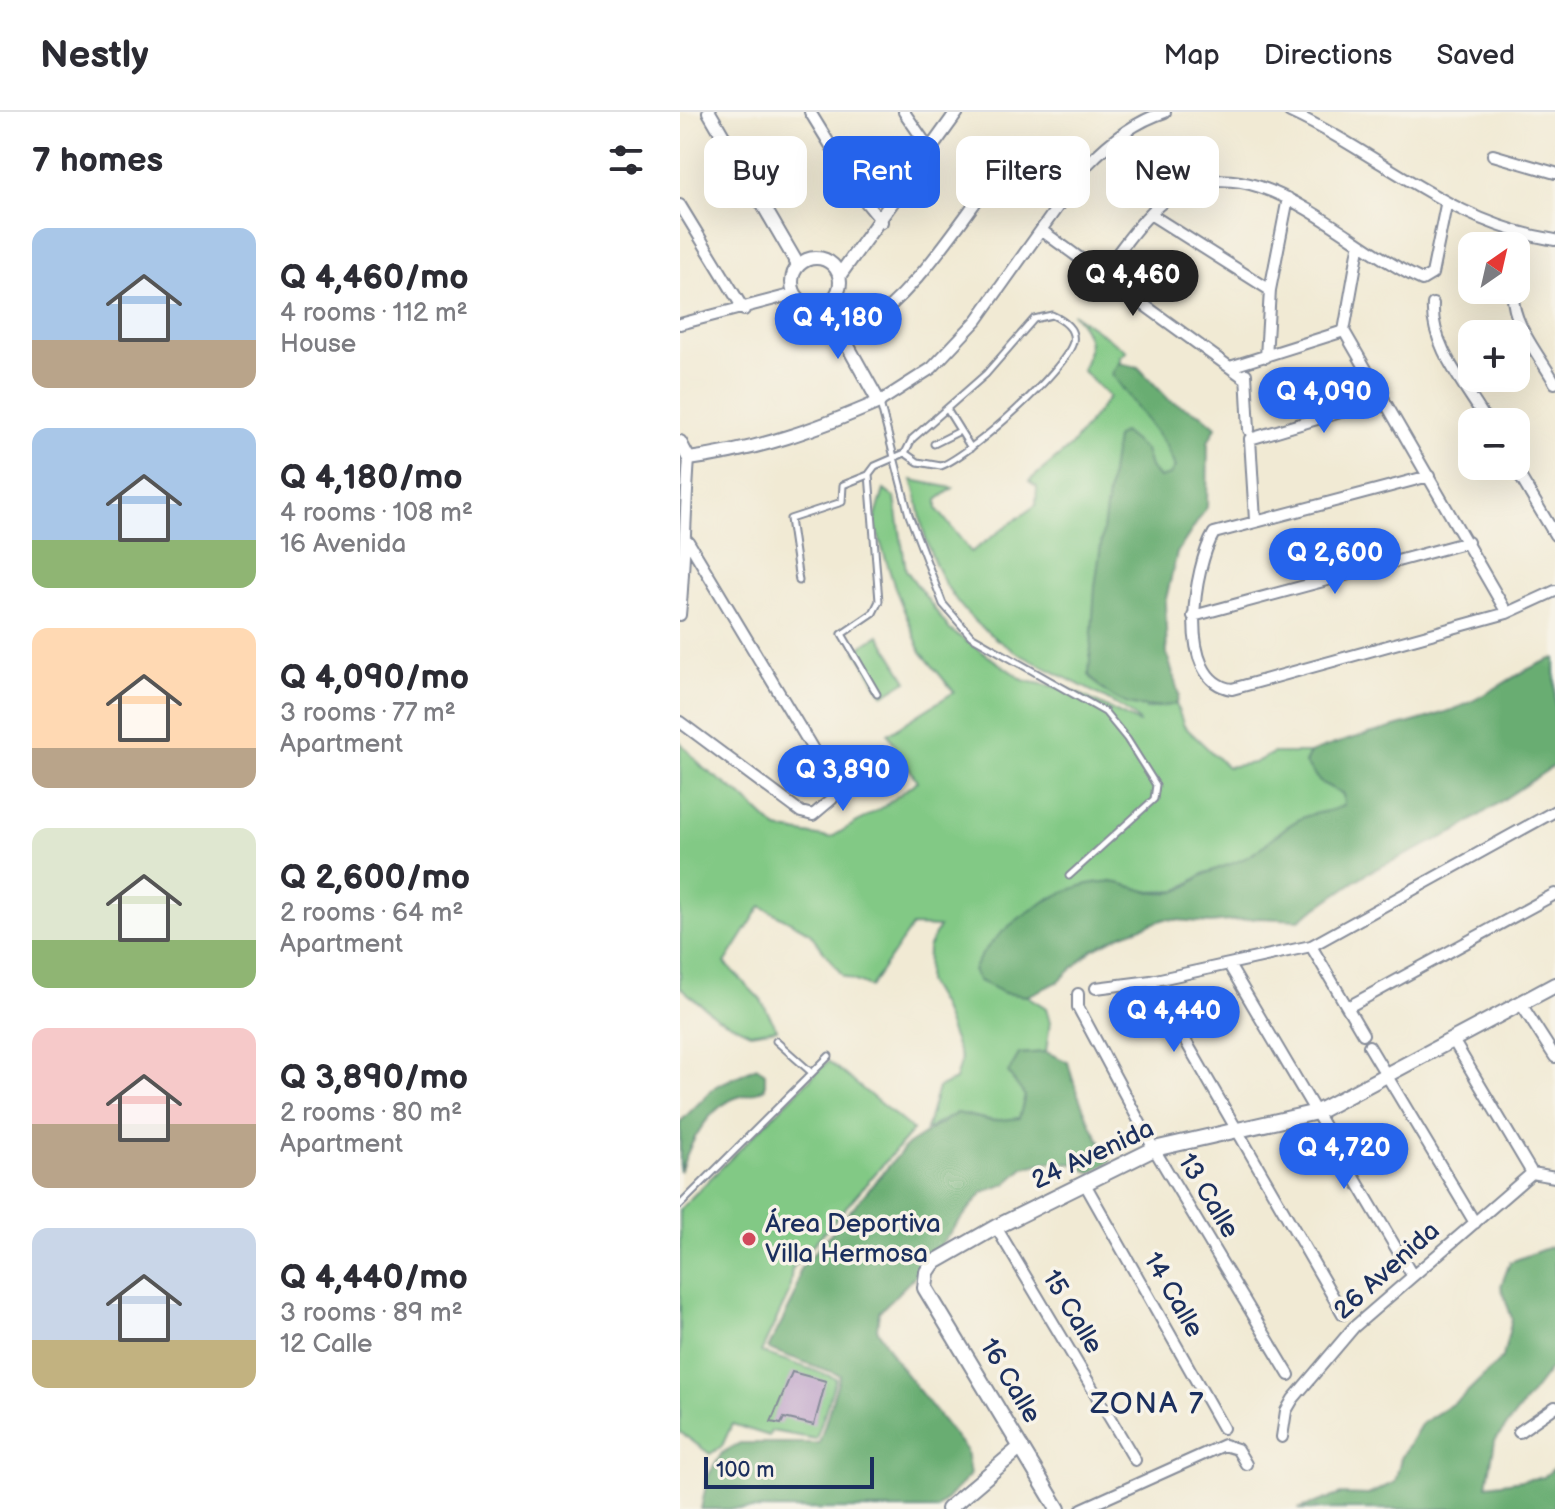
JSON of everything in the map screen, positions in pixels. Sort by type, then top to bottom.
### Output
[{"type":"main road","name":"24 Avenida","points":[[925,1277],[933,1263],[996,1227],[1154,1149],[1317,1112],[1555,985]]},
{"type":"main road","name":"16 Calle","points":[[925,1277],[925,1288],[1058,1509]]},
{"type":"main road","points":[[948,1509],[1021,1447]]},
{"type":"street","points":[[709,112],[798,265]]},
{"type":"street","points":[[810,112],[864,200],[882,222]]},
{"type":"street","points":[[904,112],[921,136]]},
{"type":"street","points":[[940,138],[957,112]]},
{"type":"street","points":[[689,459],[740,453],[811,432],[879,402],[932,368],[977,320],[1088,164],[1132,126],[1165,112]]},
{"type":"street","points":[[1290,112],[1446,205],[1516,232]]},
{"type":"street","points":[[1493,155],[1555,173]]},
{"type":"street","points":[[1101,275],[1150,214],[1166,200],[1202,182],[1236,180],[1259,185],[1288,198],[1359,247],[1426,280],[1432,274],[1446,205]]},
{"type":"street","points":[[1266,357],[1270,290],[1288,198]]},
{"type":"street","points":[[680,205],[744,310]]},
{"type":"street","points":[[836,270],[854,254],[892,208]]},
{"type":"street","points":[[848,341],[877,321],[918,282],[971,208]]},
{"type":"street","points":[[1150,214],[1270,290]]},
{"type":"street","points":[[1041,230],[1246,379]]},
{"type":"street","points":[[1530,236],[1555,240]]},
{"type":"street","points":[[1359,247],[1344,331],[1507,613]]},
{"type":"street","points":[[812,258],[836,270],[838,293],[825,305],[807,305],[794,294],[791,278],[798,265],[812,258]]},
{"type":"street","points":[[680,324],[744,310],[794,294]]},
{"type":"street","points":[[1433,304],[1432,320],[1437,338],[1479,408]]},
{"type":"street","points":[[1512,304],[1555,383]]},
{"type":"street","points":[[825,305],[848,341],[879,402]]},
{"type":"street","points":[[1230,367],[1344,331]]},
{"type":"street","points":[[1245,364],[1249,430]]},
{"type":"street","points":[[1255,520],[1250,439],[1384,399]]},
{"type":"street","points":[[680,442],[689,459],[686,507],[688,541],[680,615]]},
{"type":"street","points":[[1429,476],[1214,533],[1200,566],[1193,634],[1205,667],[1217,683],[1232,689],[1507,613],[1555,591]]},
{"type":"street","points":[[1522,480],[1555,535]]},
{"type":"street","points":[[680,722],[801,812],[813,815],[832,799],[835,786],[688,541]]},
{"type":"street","points":[[1193,616],[1468,542]]},
{"type":"street","points":[[1096,988],[1151,981],[1311,946],[1555,811]]},
{"type":"street","points":[[1348,1007],[1555,894]]},
{"type":"street","points":[[1311,946],[1363,1034]]},
{"type":"street","points":[[1229,965],[1412,1275]]},
{"type":"street","points":[[1151,981],[1343,1314]]},
{"type":"street","name":"13 Calle","points":[[1078,994],[1078,1007],[1154,1149],[1289,1375]]},
{"type":"street","points":[[1521,1004],[1555,1057]]},
{"type":"street","points":[[1453,1040],[1532,1173],[1555,1177]]},
{"type":"street","points":[[1369,1046],[1475,1223]]},
{"type":"street","name":"26 Avenida","points":[[1282,1437],[1286,1411],[1293,1399],[1354,1327],[1532,1173]]},
{"type":"street","name":"14 Calle","points":[[1085,1184],[1223,1428]]},
{"type":"street","name":"15 Calle","points":[[996,1227],[1135,1460]]},
{"type":"street","points":[[1519,1432],[1555,1407]]},
{"type":"street","points":[[1082,1509],[1224,1445],[1237,1449],[1246,1464]]},
{"type":"lane","points":[[799,581],[790,519],[842,502],[843,485],[869,474],[875,466],[894,456],[905,453],[926,465],[941,466],[971,448],[1030,395],[1071,346],[1073,334],[1068,324],[1052,315],[1034,319],[948,411],[912,439],[905,453]]},
{"type":"lane","points":[[879,402],[909,515],[934,582],[958,624],[971,636],[1105,712],[1127,739],[1156,785],[1154,799],[1069,876]]},
{"type":"lane","points":[[948,411],[971,448]]},
{"type":"lane","points":[[934,444],[960,431]]},
{"type":"lane","points":[[869,474],[879,605],[873,613],[842,634],[877,694]]},
{"type":"lane","points":[[776,1041],[812,1073]]},
{"type":"lane","points":[[680,1205],[829,1056]]},
{"type":"green space","points":[[1072,313],[1127,351],[1120,357],[1120,369],[1180,466],[1146,709],[1176,704],[1184,726],[1227,767],[1254,763],[1273,753],[1310,753],[1305,763],[1320,782],[1343,794],[1345,805],[1326,815],[1310,815],[1237,864],[1205,873],[1177,891],[1146,892],[1111,882],[1050,898],[1031,913],[1004,993],[1027,996],[1046,1008],[1050,1022],[1046,1052],[1019,1054],[1025,1096],[1019,1119],[995,1121],[957,1113],[926,1130],[938,1088],[955,1080],[961,1059],[940,1004],[927,982],[928,948],[939,927],[912,926],[870,987],[843,976],[809,932],[761,906],[725,963],[761,1000],[777,1029],[750,1033],[716,1017],[680,987],[680,742],[703,768],[742,796],[777,829],[830,838],[886,805],[917,781],[888,734],[954,692],[921,652],[895,588],[874,522],[884,490],[895,498],[906,570],[950,630],[1025,681],[1069,689],[1139,723],[1134,716],[1103,697],[1014,651],[969,615],[938,571],[922,527],[912,480],[953,488],[937,500],[937,509],[971,552],[1036,505],[1037,487],[1029,481],[1070,447],[1109,397],[1082,370],[1088,354],[1088,340]]},
{"type":"green space","points":[[1118,363],[1138,367],[1170,401],[1201,414],[1216,427],[1208,442],[1207,507],[1177,553],[1165,603],[1167,654],[1179,695],[1176,704],[1163,706],[1139,706],[1117,700],[1089,675],[1095,587],[1116,438],[1123,432],[1145,450],[1150,467],[1159,478],[1170,475],[1175,467],[1166,446],[1112,374]]},
{"type":"green space","points":[[879,635],[907,681],[883,695],[856,650]]},
{"type":"green space","points":[[1555,658],[1555,765],[1455,832],[1367,873],[1299,920],[1260,918],[1210,923],[1165,919],[1123,934],[1092,950],[1058,982],[1027,996],[1004,993],[979,981],[973,971],[981,956],[1011,924],[1052,898],[1093,883],[1119,883],[1160,893],[1177,891],[1203,875],[1248,857],[1302,818],[1344,805],[1343,794],[1320,782],[1305,763],[1310,753],[1457,708]]},
{"type":"green space","points":[[1046,1052],[1068,1062],[1086,1113],[1111,1161],[1091,1173],[1075,1164],[1047,1162],[1024,1168],[1006,1184],[983,1192],[915,1276],[879,1312],[877,1329],[898,1364],[966,1450],[970,1475],[937,1509],[701,1509],[708,1476],[722,1453],[740,1443],[819,1443],[840,1375],[768,1349],[795,1296],[800,1269],[907,1145],[957,1113],[992,1121],[1019,1118],[1025,1096],[1008,1073],[1019,1054]]},
{"type":"green space","name":"Área Deportiva Villa Hermosa","points":[[828,1061],[913,1130],[792,1269],[789,1293],[761,1352],[836,1378],[816,1439],[771,1431],[769,1436],[732,1424],[722,1446],[710,1454],[680,1432],[680,1209]]},
{"type":"green space","points":[[757,1067],[765,1073],[765,1088],[734,1099],[712,1114],[693,1142],[680,1172],[680,1122],[716,1086]]},
{"type":"green space","points":[[1555,1245],[1555,1363],[1495,1441],[1487,1485],[1544,1477],[1555,1467],[1555,1509],[1298,1509],[1341,1494],[1368,1495],[1395,1482],[1401,1458],[1422,1423],[1460,1399],[1503,1357],[1512,1319],[1501,1286],[1510,1262]]},
{"type":"building","points":[[792,1372],[826,1381],[814,1425],[784,1418],[781,1424],[771,1422]]},
{"type":"place","name":"Área Deportiva Villa Hermosa","points":[[749,1239]]},
{"type":"district","name":"ZONA 7","points":[[1148,1404]]}]
